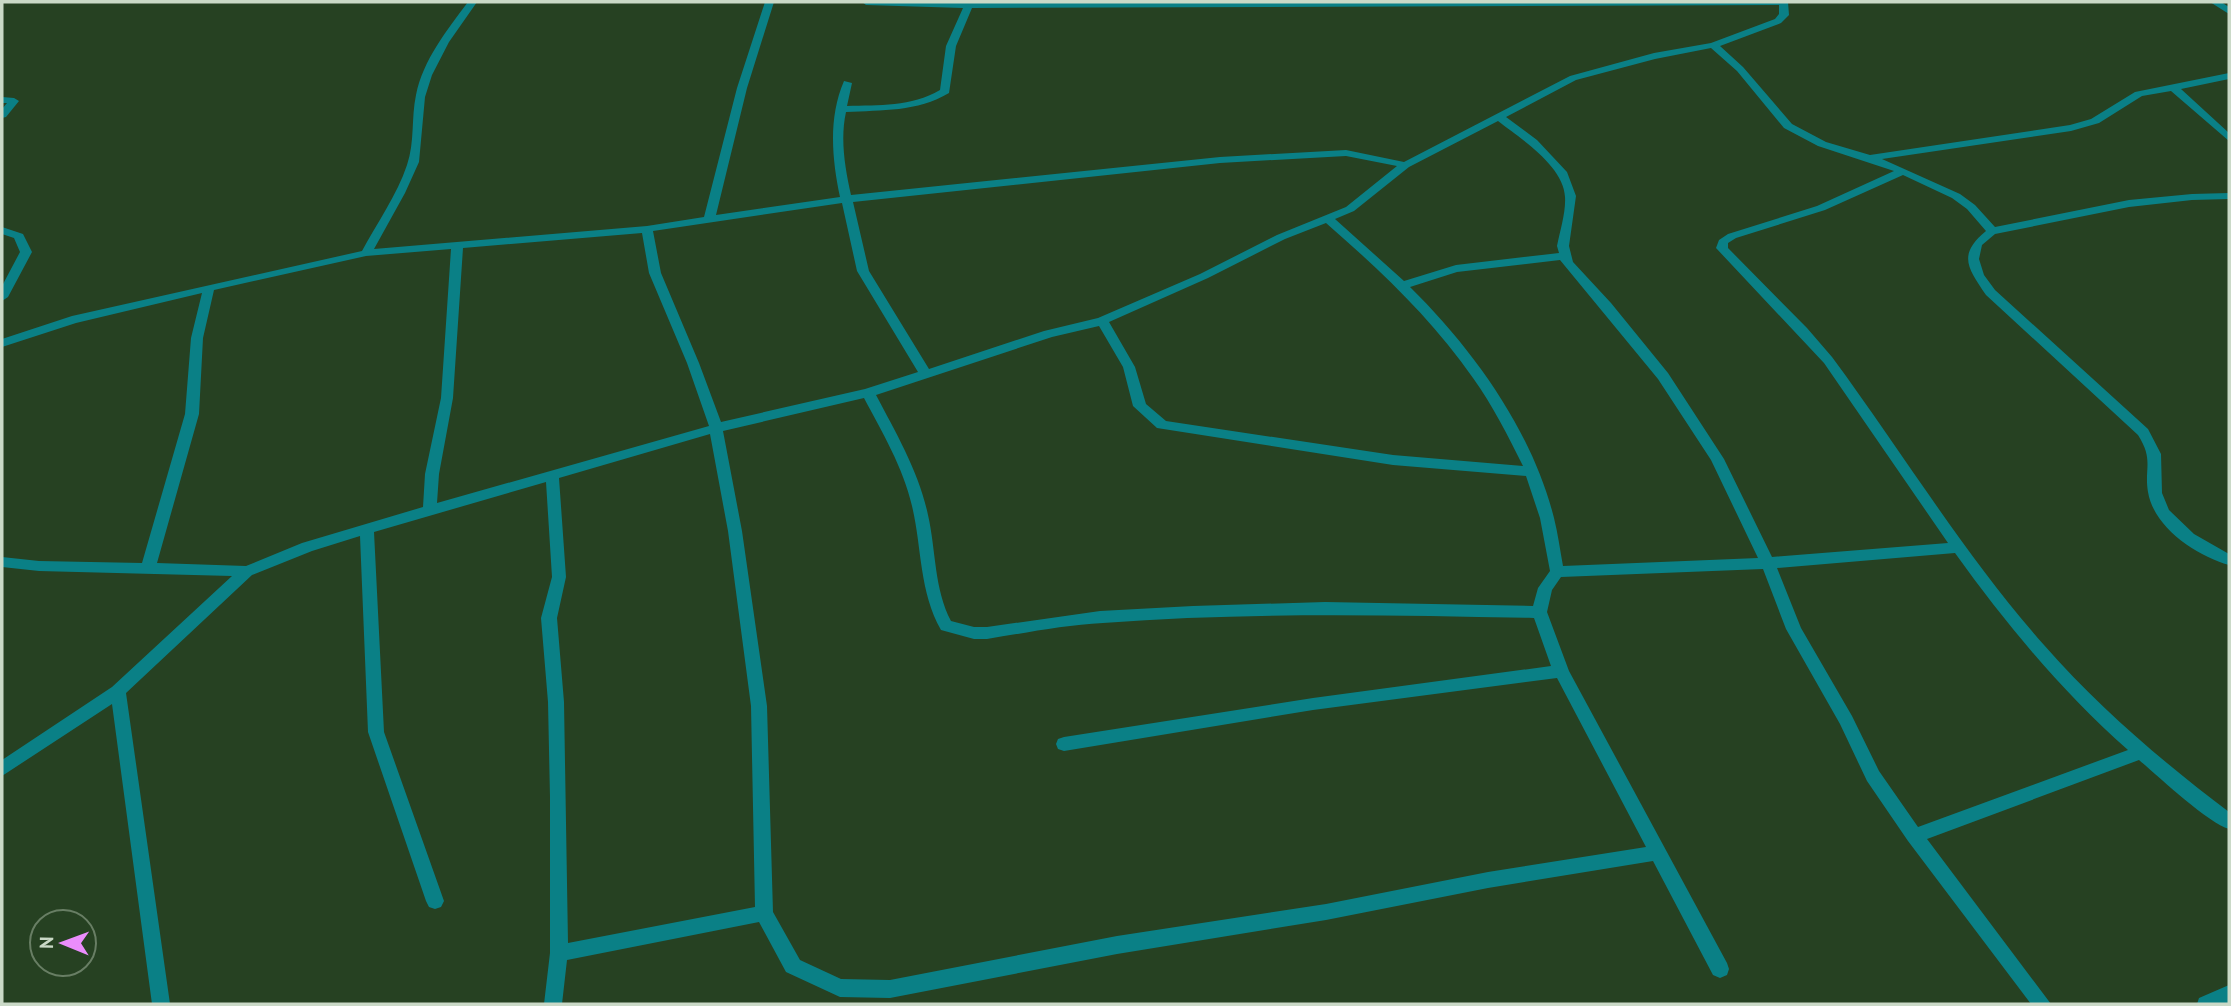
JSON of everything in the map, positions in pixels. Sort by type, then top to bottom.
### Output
[{"type":"street","points":[[366,253],[410,172],[415,154],[417,115],[423,86],[451,32],[472,2]]},
{"type":"street","points":[[709,220],[742,88],[769,2]]},
{"type":"street","points":[[2,769],[118,691],[247,571],[307,547],[429,510],[716,428],[868,393],[1048,334],[1102,321],[1204,276],[1281,237],[1329,219],[1366,199],[1405,166],[1554,87],[1598,70],[1713,45],[1778,21],[1784,15],[1784,2],[866,2]]},
{"type":"street","points":[[1210,4],[1222,2]]},
{"type":"street","points":[[2215,2],[2229,11]]},
{"type":"street","points":[[841,109],[918,104],[944,91],[951,46],[970,4]]},
{"type":"street","points":[[1713,45],[1740,69],[1788,126],[1822,144],[1903,170],[1962,200],[1992,231]]},
{"type":"street","points":[[1869,158],[2071,128],[2095,121],[2138,94],[2229,76]]},
{"type":"street","points":[[847,83],[841,109],[839,167],[863,271],[925,373]]},
{"type":"street","points":[[2172,86],[2229,138]]},
{"type":"street","points":[[2,100],[14,101],[2,115]]},
{"type":"street","points":[[1499,117],[1554,161],[1567,182],[1571,196],[1564,257],[1663,376],[1717,459],[1768,563],[1794,629],[1846,721],[1873,776],[1914,836],[2042,1004]]},
{"type":"street","points":[[2,343],[72,320],[366,253],[647,229],[847,200],[1220,160],[1346,153],[1405,166]]},
{"type":"street","points":[[1903,170],[1821,208],[1732,236],[1723,242],[1722,248],[1827,358],[1958,547],[2037,648],[2111,726],[2229,822]]},
{"type":"street","points":[[2229,196],[2205,195],[2072,214],[2034,225],[1992,231],[1980,237],[1972,252],[1975,267],[1992,296],[2143,432],[2157,455],[2158,505],[2170,520],[2194,541],[2229,560]]},
{"type":"street","points":[[1329,219],[1401,286],[1478,370],[1519,438],[1548,522],[1558,572]]},
{"type":"street","points":[[647,229],[655,273],[716,428],[737,544],[759,706],[764,913],[793,966],[840,988],[890,989],[1117,945],[1326,912],[1488,880],[1656,853]]},
{"type":"street","points":[[2,230],[19,236],[26,251],[2,297]]},
{"type":"street","points":[[429,510],[432,474],[447,398],[457,246]]},
{"type":"street","points":[[1401,286],[1455,269],[1564,257]]},
{"type":"street","points":[[148,569],[192,414],[197,338],[209,287]]},
{"type":"street","points":[[1102,321],[1125,358],[1140,406],[1162,425],[1393,460],[1532,472]]},
{"type":"street","points":[[868,393],[917,497],[928,545],[936,612],[946,626],[974,633],[987,633],[1100,617],[1325,608],[1539,612]]},
{"type":"street","points":[[552,475],[559,577],[549,618],[556,716],[559,953],[553,1004]]},
{"type":"street","points":[[367,530],[376,732],[435,901]]},
{"type":"street","points":[[1720,969],[1561,671],[1539,612],[1545,588],[1558,572],[1768,563],[1958,547]]},
{"type":"street","points":[[2,562],[247,571]]},
{"type":"street","points":[[1064,744],[1313,704],[1561,671]]},
{"type":"street","points":[[118,691],[161,1004]]},
{"type":"street","points":[[1914,836],[2141,752]]},
{"type":"street","points":[[559,953],[764,913]]},
{"type":"street","points":[[2206,1004],[2229,994]]}]
